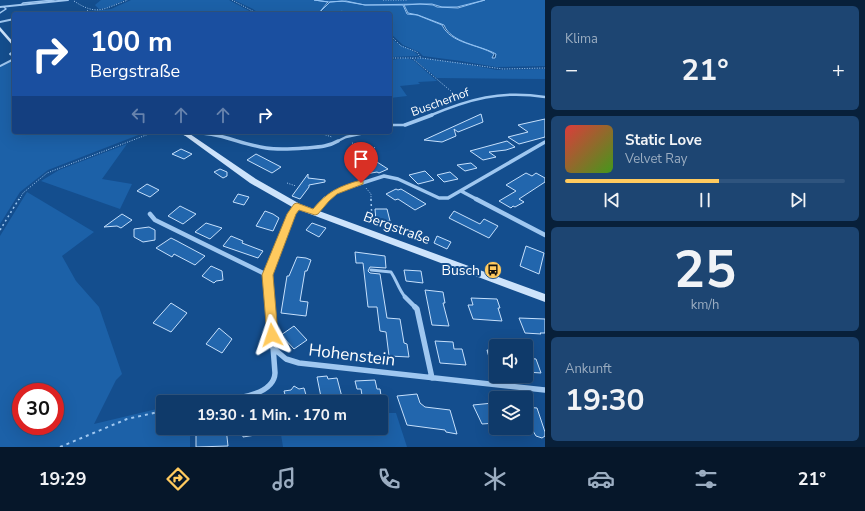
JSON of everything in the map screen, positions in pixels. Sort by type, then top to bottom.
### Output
[{"type":"main road","points":[[0,28],[12,43]]},
{"type":"main road","name":"Bergstraße","points":[[185,134],[253,181],[297,206],[368,231],[545,298]]},
{"type":"street","points":[[0,7],[68,0]]},
{"type":"street","points":[[0,22],[12,19]]},
{"type":"street","name":"Buscherhof","points":[[405,125],[463,102],[480,98],[523,94],[545,97]]},
{"type":"street","name":"Bergstraße","points":[[210,134],[265,148],[279,150],[317,148],[338,142]]},
{"type":"street","points":[[315,212],[334,192],[384,176],[398,179],[442,198],[448,198],[545,142]]},
{"type":"street","points":[[461,191],[545,235]]},
{"type":"street","points":[[251,395],[267,388],[275,378],[267,275],[292,214],[297,206]]},
{"type":"street","points":[[150,214],[155,220],[267,275]]},
{"type":"street","points":[[405,297],[417,309],[432,378]]},
{"type":"street","name":"Hohenstein","points":[[273,348],[286,359],[299,363],[545,390]]},
{"type":"lane","points":[[21,5],[24,3],[54,0]]},
{"type":"lane","points":[[0,13],[6,9],[4,7]]},
{"type":"lane","points":[[0,66],[12,59]]},
{"type":"lane","name":"Buscherhof","points":[[392,125],[405,125]]},
{"type":"lane","points":[[338,142],[346,137],[360,134]]},
{"type":"lane","points":[[371,270],[391,272],[396,279],[398,288],[405,297]]},
{"type":"path","points":[[73,0],[88,8],[96,10],[109,9],[128,0]]},
{"type":"path","points":[[232,0],[254,12]]},
{"type":"path","points":[[383,0],[407,0]]},
{"type":"path","points":[[87,12],[88,8]]},
{"type":"path","points":[[392,37],[401,46],[417,52],[421,58]]},
{"type":"path","points":[[411,57],[463,102]]},
{"type":"path","points":[[392,58],[411,57],[498,68],[545,68]]},
{"type":"path","points":[[0,230],[23,193],[47,173],[149,134]]},
{"type":"path","points":[[325,134],[329,135],[338,142],[353,143],[376,148]]},
{"type":"path","points":[[287,183],[296,186]]},
{"type":"path","points":[[361,183],[371,194],[372,222]]},
{"type":"path","points":[[60,447],[127,419],[156,413]]},
{"type":"shaded area","points":[[101,0],[125,0],[107,8],[99,9],[95,5]]},
{"type":"shaded area","points":[[131,0],[229,0],[251,12],[87,12],[111,9]]},
{"type":"shaded area","points":[[234,0],[483,0],[458,8],[485,0],[545,0],[545,66],[496,67],[423,56],[419,52],[403,45],[392,35],[392,12],[322,12],[327,5],[320,12],[257,12]]},
{"type":"shaded area","points":[[314,0],[330,2],[320,12],[328,2]]},
{"type":"shaded area","points":[[485,0],[458,8],[437,7],[433,5],[420,4],[432,4],[442,7],[457,7]]},
{"type":"shaded area","points":[[420,4],[404,5],[408,13],[418,15],[444,25],[453,36],[459,40],[496,54],[495,58],[492,58],[494,54],[488,51],[458,40],[446,31],[442,25],[417,15],[407,14],[403,5],[365,5]]},
{"type":"shaded area","points":[[392,38],[397,43],[419,56],[392,57]]},
{"type":"shaded area","points":[[406,58],[413,60],[437,81],[418,82],[420,84],[400,86],[407,96],[392,98],[392,60]]},
{"type":"shaded area","points":[[419,58],[460,63],[497,70],[545,69],[545,79],[437,78],[415,60]]},
{"type":"shaded area","points":[[12,61],[12,134],[141,134],[48,170],[20,192],[0,224],[0,67]]},
{"type":"shaded area","points":[[127,144],[102,179],[132,184],[120,209],[41,181],[59,170]]},
{"type":"shaded area","points":[[27,192],[94,232],[62,256],[76,281],[99,307],[122,374],[116,380],[94,424],[156,409],[156,435],[190,435],[190,447],[0,447],[0,236]]},
{"type":"shaded area","points":[[388,413],[396,413],[407,447],[283,447],[281,435],[388,435]]},
{"type":"building","points":[[481,114],[483,122],[458,132],[454,129],[456,136],[442,142],[424,140]]},
{"type":"building","points":[[545,119],[545,137],[519,144],[508,137],[528,132],[518,125]]},
{"type":"building","points":[[507,141],[515,147],[506,150],[489,152],[496,157],[483,160],[470,151]]},
{"type":"building","points":[[181,149],[192,154],[184,159],[172,154]]},
{"type":"building","points":[[256,154],[281,167],[272,173],[247,160]]},
{"type":"building","points":[[377,162],[388,169],[379,173],[377,172],[360,175],[354,167]]},
{"type":"building","points":[[471,163],[477,168],[465,171],[457,165]]},
{"type":"building","points":[[220,169],[227,172],[227,176],[223,178],[214,172]]},
{"type":"building","points":[[425,171],[434,180],[418,184],[409,175]]},
{"type":"building","points":[[450,172],[458,179],[444,182],[437,175]]},
{"type":"building","points":[[526,173],[532,176],[536,173],[545,178],[545,182],[519,199],[524,202],[515,207],[513,206],[511,208],[499,201],[516,191],[506,185]]},
{"type":"building","points":[[308,174],[308,178],[325,180],[325,182],[309,185],[300,199],[292,196]]},
{"type":"building","points":[[147,184],[159,190],[150,197],[137,191]]},
{"type":"building","points":[[396,189],[401,189],[426,204],[415,210],[398,199],[395,200],[386,194]]},
{"type":"building","points":[[238,194],[249,197],[244,205],[233,202]]},
{"type":"building","points":[[180,206],[196,214],[183,224],[168,216]]},
{"type":"building","points":[[375,209],[387,209],[390,221],[376,221]]},
{"type":"building","points":[[265,211],[279,218],[273,231],[256,226]]},
{"type":"building","points":[[454,211],[480,224],[484,219],[498,226],[489,238],[449,218]]},
{"type":"building","points":[[122,214],[132,220],[121,228],[117,226],[104,227]]},
{"type":"building","points":[[206,223],[222,228],[210,239],[195,232]]},
{"type":"building","points":[[312,223],[326,228],[319,237],[306,230]]},
{"type":"building","points":[[149,227],[155,230],[155,240],[143,242],[134,237],[134,229]]},
{"type":"building","points":[[231,236],[243,241],[242,243],[263,251],[258,258],[223,246]]},
{"type":"building","points":[[437,236],[451,242],[447,249],[434,243]]},
{"type":"building","points":[[171,238],[205,256],[195,265],[174,254],[172,257],[156,248]]},
{"type":"building","points":[[526,246],[544,253],[539,274],[520,266]]},
{"type":"building","points":[[355,252],[385,256],[386,268],[370,267],[368,271],[370,273],[380,274],[387,318],[400,319],[404,343],[407,344],[409,357],[389,356],[386,332],[380,331],[377,307],[368,307],[363,263],[356,263]]},
{"type":"building","points":[[297,257],[311,260],[307,271],[305,271],[300,301],[308,302],[306,316],[281,313],[287,276],[289,276]]},
{"type":"building","points":[[211,266],[222,271],[223,280],[216,281],[214,283],[202,276]]},
{"type":"building","points":[[404,270],[421,271],[423,283],[406,281]]},
{"type":"building","points":[[425,290],[443,292],[445,303],[443,303],[449,326],[432,325]]},
{"type":"building","points":[[471,298],[497,299],[502,321],[473,319],[468,305],[473,305]]},
{"type":"building","points":[[171,303],[187,313],[171,332],[153,323]]},
{"type":"building","points":[[519,318],[545,319],[545,333],[525,333]]},
{"type":"building","points":[[294,326],[307,340],[294,349],[281,335]]},
{"type":"building","points":[[219,328],[232,339],[222,353],[206,344]]},
{"type":"building","points":[[435,341],[453,342],[454,349],[462,349],[466,365],[440,363]]},
{"type":"building","points":[[533,359],[536,359],[541,373],[533,372]]},
{"type":"building","points":[[327,376],[328,379],[337,378],[341,395],[321,395],[317,377]]},
{"type":"building","points":[[375,380],[377,389],[380,389],[381,395],[362,395],[361,389],[357,389],[355,381]]},
{"type":"building","points":[[294,386],[299,389],[304,388],[306,395],[285,395],[284,391],[291,390]]},
{"type":"building","points":[[417,394],[420,403],[425,407],[450,410],[457,434],[446,432],[445,430],[407,425],[397,396]]},
{"type":"building","points":[[489,403],[489,424],[482,424],[473,405]]},
{"type":"building","points":[[533,408],[537,408],[545,432],[545,436],[542,438],[536,436],[533,431]]},
{"type":"building","points":[[196,435],[227,435],[228,446],[196,447]]},
{"type":"building","points":[[243,435],[255,435],[243,437]]},
{"type":"place","name":"Busch","points":[[493,270]]},
{"type":"route","points":[[272,335],[267,275],[292,214],[297,206],[315,212],[334,192],[361,183]]}]
